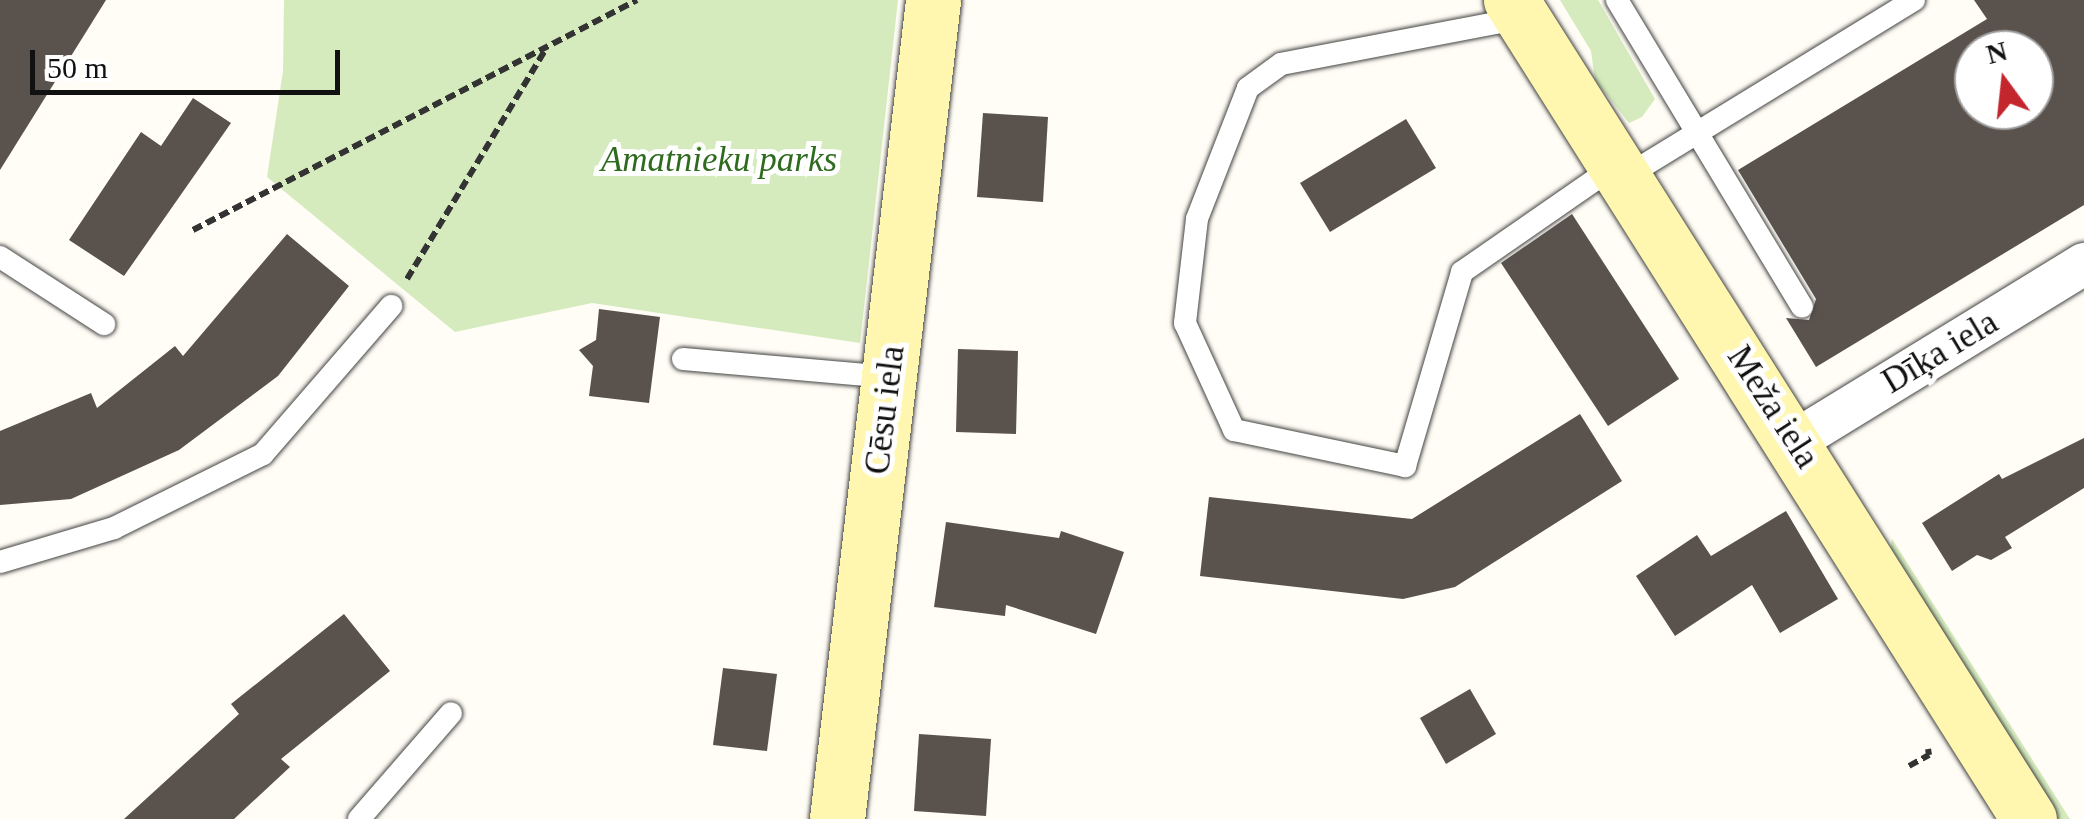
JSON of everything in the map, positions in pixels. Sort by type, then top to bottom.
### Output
[{"type":"street","name":"Cēsu iela","points":[[837,819],[933,0]]},
{"type":"street","name":"Meža iela","points":[[1516,9],[1611,177],[1795,440],[2029,819]]},
{"type":"street","name":"Dīķa iela","points":[[1795,440],[2084,264]]},
{"type":"lane","points":[[1616,0],[1802,308]]},
{"type":"lane","points":[[1516,9],[1281,64],[1248,88],[1197,220],[1185,323],[1234,430],[1405,466],[1462,272],[1611,177],[1696,132],[1914,0]]},
{"type":"lane","points":[[0,257],[104,324]]},
{"type":"lane","points":[[0,562],[114,528],[263,454],[391,306]]},
{"type":"lane","points":[[683,359],[889,377]]},
{"type":"lane","points":[[359,819],[451,713]]},
{"type":"path","points":[[193,230],[638,0]]},
{"type":"path","points":[[391,306],[546,47]]},
{"type":"green space","name":"Amatnieku parks","points":[[284,0],[898,0],[860,343],[592,303],[455,332],[267,177],[283,71]]},
{"type":"green space","points":[[1560,0],[1598,0],[1655,99],[1642,117],[1629,123],[1595,80],[1591,51]]},
{"type":"green space","points":[[1892,539],[2070,819],[2055,819],[1890,551]]},
{"type":"building","points":[[0,0],[106,0],[0,170]]},
{"type":"building","points":[[1974,0],[2084,0],[2084,205],[1816,367],[1786,318],[1809,320],[1816,299],[1738,170],[1954,39],[1954,130],[2054,130],[2054,30],[1969,30],[1987,19]]},
{"type":"building","points":[[193,98],[231,123],[124,276],[69,240],[141,132],[161,146]]},
{"type":"building","points":[[983,113],[1048,117],[1043,202],[977,197]]},
{"type":"building","points":[[1406,119],[1436,168],[1330,232],[1300,183]]},
{"type":"building","points":[[1572,214],[1679,379],[1608,426],[1501,263]]},
{"type":"building","points":[[287,234],[349,286],[278,376],[179,450],[71,499],[0,505],[0,431],[91,393],[97,408],[175,346],[183,356]]},
{"type":"building","points":[[599,309],[660,317],[649,403],[589,396],[593,366],[579,350],[596,340]]},
{"type":"building","points":[[958,349],[1018,351],[1016,434],[956,432]]},
{"type":"building","points":[[1580,414],[1622,481],[1455,587],[1403,599],[1200,576],[1209,497],[1412,519]]},
{"type":"building","points":[[2084,438],[2084,488],[2005,537],[2012,548],[1991,560],[1977,555],[1952,571],[1922,523],[1999,474],[2002,479]]},
{"type":"building","points":[[1786,511],[1838,599],[1780,633],[1752,585],[1675,636],[1636,576],[1697,535],[1711,556]]},
{"type":"building","points":[[946,522],[1059,538],[1061,531],[1124,552],[1096,634],[1006,605],[1005,616],[934,607]]},
{"type":"building","points":[[344,614],[390,671],[281,759],[290,767],[234,819],[124,819],[239,714],[231,704]]},
{"type":"building","points":[[723,668],[777,674],[767,751],[713,745]]},
{"type":"building","points":[[1470,689],[1496,734],[1446,764],[1420,718]]},
{"type":"building","points":[[919,734],[991,739],[986,816],[914,811]]}]
